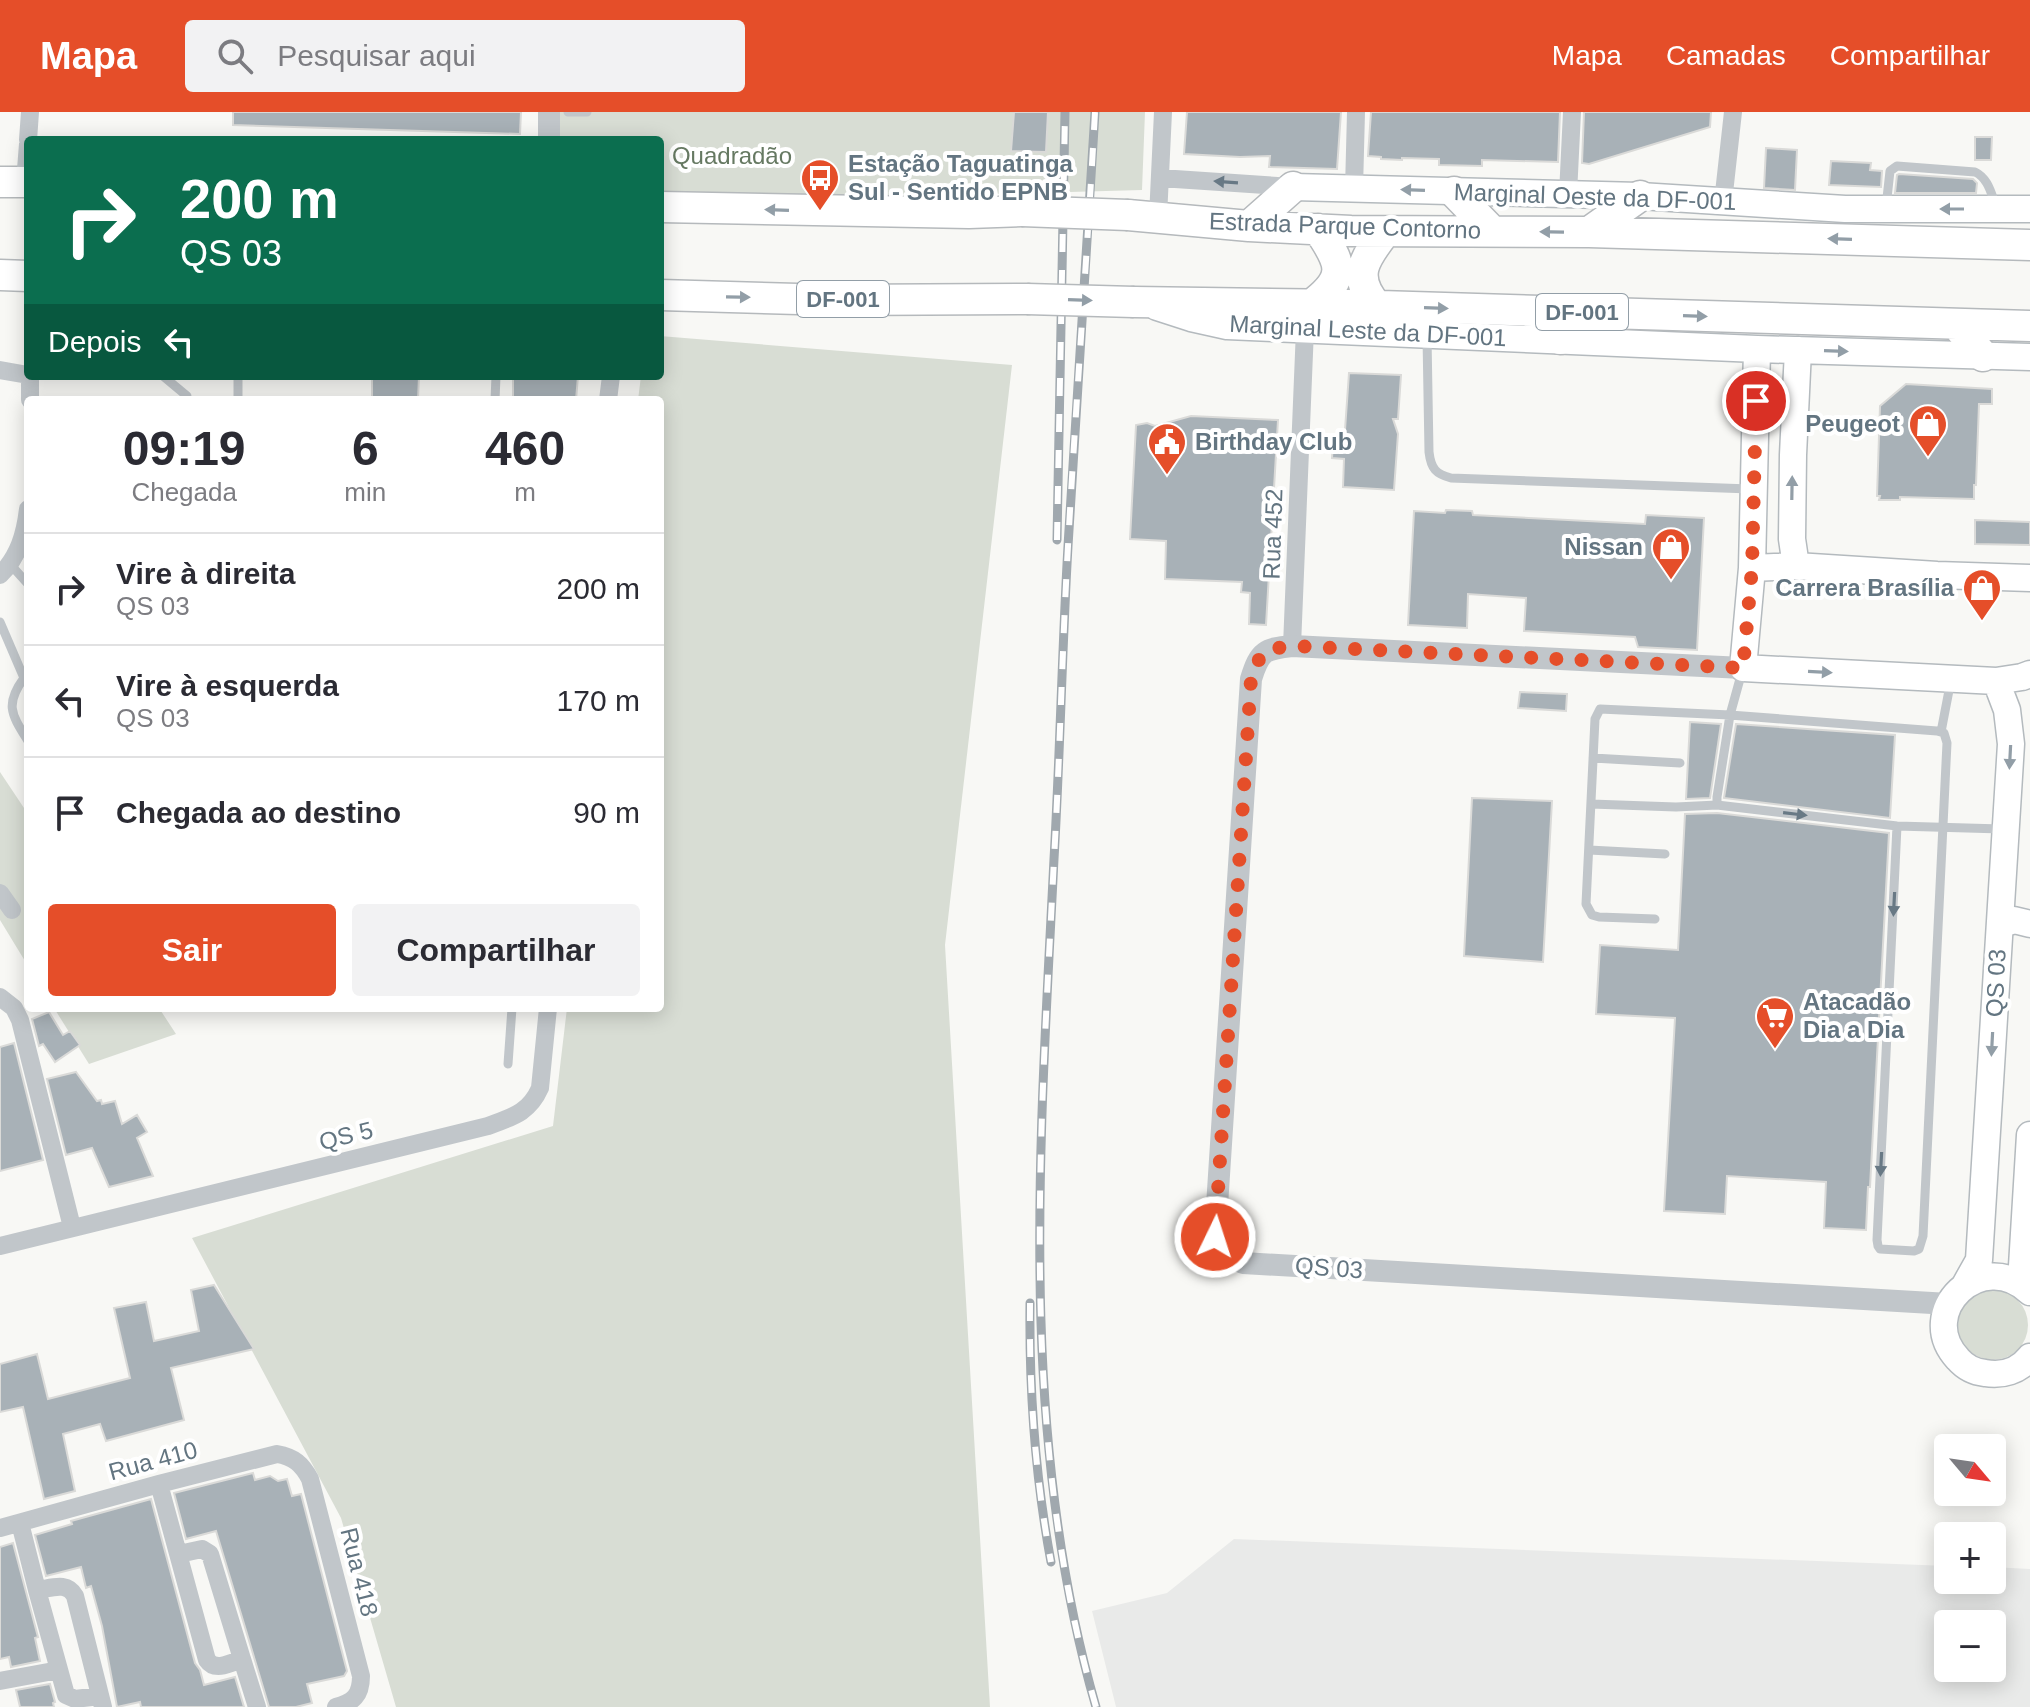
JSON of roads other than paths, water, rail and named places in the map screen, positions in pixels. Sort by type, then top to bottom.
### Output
[{"type":"highway","points":[[1249,226],[1293,187]]},
{"type":"highway","points":[[1454,192],[1492,231]]},
{"type":"highway","points":[[1589,232],[1640,196]]},
{"type":"highway","name":"Estrada Parque Contorno","points":[[664,207],[954,213],[1022,211],[1385,232],[1589,232],[2030,245]]},
{"type":"highway","points":[[1308,317],[1337,278],[1332,250],[1318,229]]},
{"type":"highway","points":[[1377,306],[1362,283],[1362,268],[1368,254],[1385,232]]},
{"type":"highway","points":[[0,275],[24,276]]},
{"type":"highway","name":"DF-001","points":[[664,295],[834,300],[1137,302],[1308,317],[1377,306],[2030,326]]},
{"type":"highway","points":[[1531,311],[1560,339]]},
{"type":"highway","points":[[1956,324],[1983,356]]},
{"type":"main road","name":"Marginal Oeste da DF-001","points":[[1293,187],[1640,196],[1831,209],[2030,209]]},
{"type":"main road","name":"Marginal Leste da DF-001","points":[[1308,317],[1427,333],[1757,349],[2030,357]]},
{"type":"main road","points":[[1743,668],[1752,568],[1757,349]]},
{"type":"main road","points":[[1796,566],[1792,539],[1798,350]]},
{"type":"main road","points":[[1755,452],[1773,450],[1793,455]]},
{"type":"main road","points":[[1752,568],[1796,566],[2030,578]]},
{"type":"main road","name":"QS 03","points":[[1743,668],[1996,681],[2030,674]]},
{"type":"main road","name":"QS 03","points":[[1957,1294],[1979,1260],[2011,744],[2007,710],[1996,681]]},
{"type":"main road","points":[[2000,925],[2014,920],[2030,924]]},
{"type":"main road","points":[[2029,1291],[2022,1266],[2030,1135]]},
{"type":"main road","points":[[2029,1291],[2014,1280],[1998,1276],[1981,1277],[1957,1294],[1944,1320],[1945,1337],[1952,1352],[1964,1365],[1978,1372],[1995,1375],[2011,1371],[2026,1363],[2030,1357]]},
{"type":"street","points":[[28,136],[30,112]]},
{"type":"street","points":[[549,112],[549,136]]},
{"type":"street","points":[[1143,216],[1160,178],[1163,112]]},
{"type":"street","points":[[1354,189],[1356,112]]},
{"type":"street","points":[[1568,194],[1572,112]]},
{"type":"street","points":[[1723,202],[1733,112]]},
{"type":"street","points":[[18,182],[24,158]]},
{"type":"street","name":"Marginal Oeste da DF-001","points":[[1160,178],[1293,187]]},
{"type":"street","name":"Rua 452","points":[[1292,646],[1308,317]]},
{"type":"street","points":[[0,370],[24,374]]},
{"type":"street","points":[[5,570],[20,546],[24,532]]},
{"type":"street","name":"QS 03","points":[[1743,668],[1292,646],[1268,649],[1255,667],[1251,679],[1215,1237],[1220,1249],[1243,1263],[1957,1294]]},
{"type":"street","points":[[0,893],[12,910]]},
{"type":"street","points":[[0,997],[14,1008],[20,1020],[72,1227]]},
{"type":"street","name":"QS 5","points":[[0,1246],[488,1126],[510,1118],[525,1110],[540,1088],[548,1012]]},
{"type":"street","name":"Rua 410","points":[[0,1528],[277,1454],[290,1457],[310,1479]]},
{"type":"street","name":"Rua 418","points":[[310,1479],[361,1676],[357,1696],[351,1703],[336,1707]]},
{"type":"street","points":[[159,1484],[207,1660],[216,1667],[242,1659]]},
{"type":"street","points":[[20,1523],[37,1590],[66,1695],[75,1699],[102,1701],[75,1596],[65,1586],[37,1590]]},
{"type":"street","points":[[179,1554],[202,1549],[210,1554],[257,1707]]},
{"type":"street","points":[[0,1681],[59,1670]]},
{"type":"lane","points":[[568,112],[587,112]]},
{"type":"lane","points":[[1886,210],[1890,171],[1897,166],[1975,172],[1987,182],[1997,209]]},
{"type":"lane","points":[[1427,333],[1430,465],[1441,475],[1451,478],[1753,489]]},
{"type":"lane","points":[[168,380],[187,396]]},
{"type":"lane","points":[[5,570],[24,582]]},
{"type":"lane","points":[[0,622],[24,672]]},
{"type":"lane","points":[[1717,805],[1730,715],[1743,668]]},
{"type":"lane","points":[[24,679],[13,693],[10,708],[24,734]]},
{"type":"lane","points":[[1941,732],[1951,679]]},
{"type":"lane","points":[[1655,919],[1599,917],[1592,915],[1586,904],[1595,719],[1600,709],[1730,715],[1941,732],[1946,736],[1923,1236],[1919,1249],[1914,1251],[1880,1249],[1877,1240],[1897,826]]},
{"type":"lane","points":[[1593,758],[1680,763]]},
{"type":"lane","points":[[1591,804],[1717,805],[1897,826],[2006,829]]},
{"type":"lane","points":[[1589,850],[1665,854]]},
{"type":"lane","points":[[508,1064],[512,1012]]},
{"type":"railway","points":[[1057,540],[1065,112]]},
{"type":"railway","points":[[1095,112],[1066,585],[1040,1179],[1040,1286],[1044,1393],[1054,1499],[1071,1604],[1096,1707]]},
{"type":"railway","points":[[1030,1303],[1034,1433],[1051,1562]]},
{"type":"place","name":"Estação Taguatinga Sul - Sentido EPNB","points":[[820,212]]},
{"type":"place","name":"Peugeot","points":[[1928,458]]},
{"type":"place","name":"Birthday Club","points":[[1167,476]]},
{"type":"place","name":"Nissan","points":[[1671,581]]},
{"type":"place","name":"Carrera Brasília","points":[[1982,622]]},
{"type":"place","name":"Atacadão Dia a Dia","points":[[1775,1050]]},
{"type":"park label","name":"Quadradão","points":[[732,156]]}]
